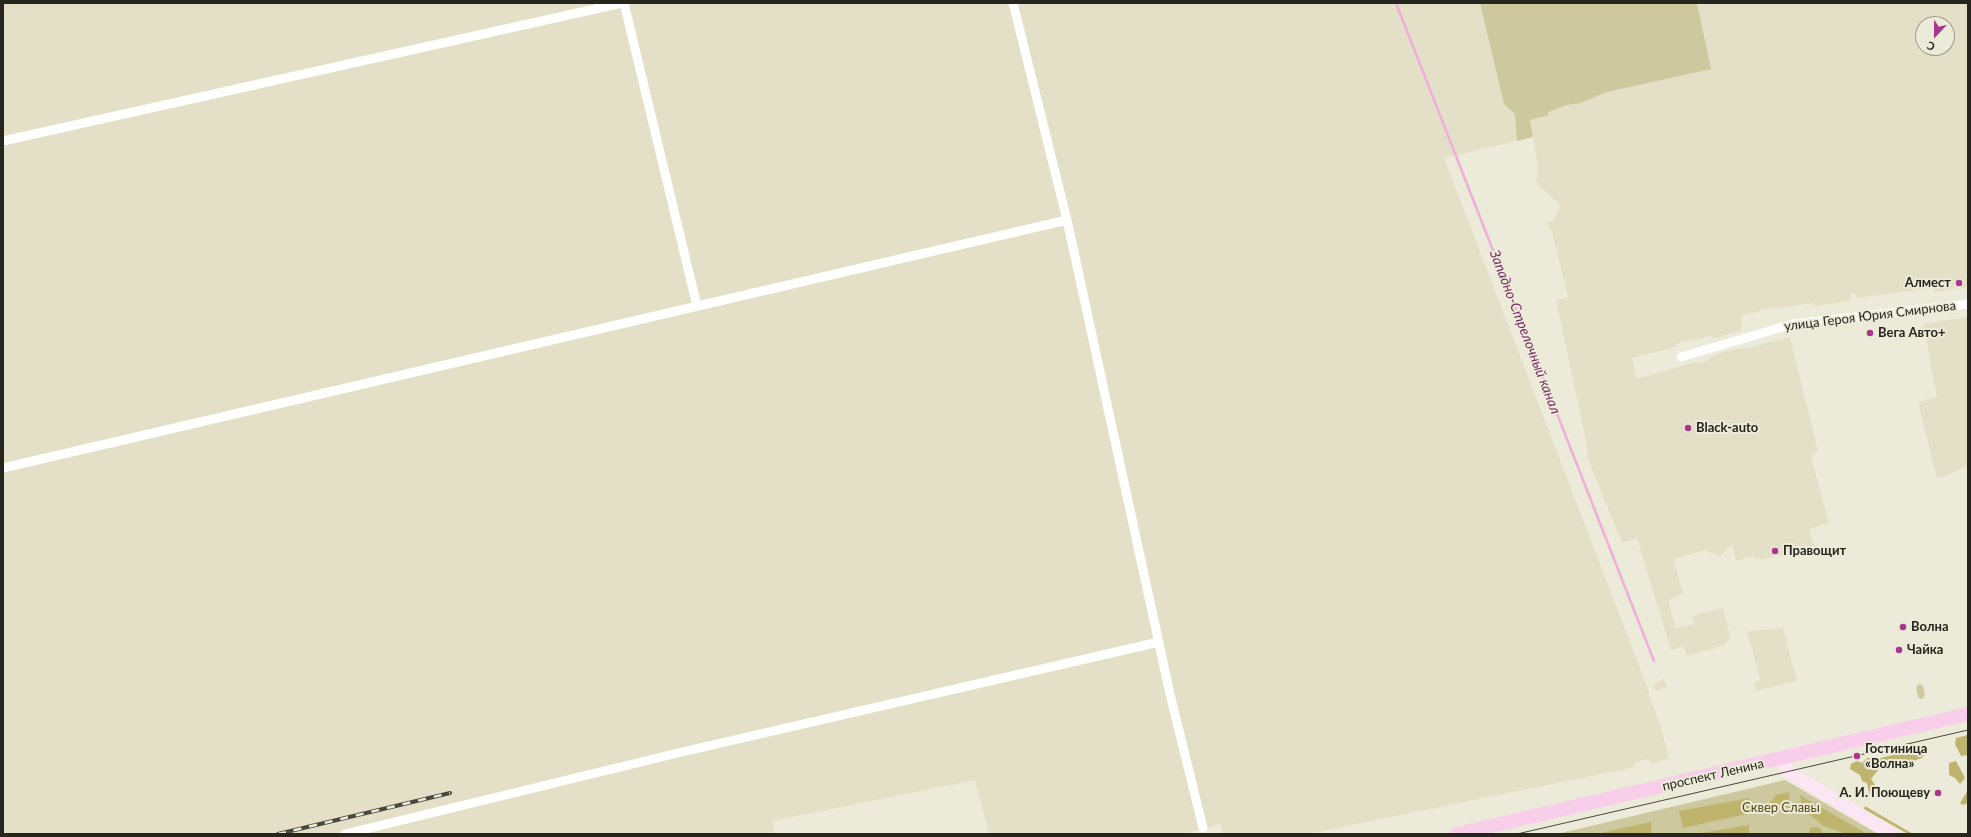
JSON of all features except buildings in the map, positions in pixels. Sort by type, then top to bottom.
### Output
[{"type":"main road","name":"проспект Ленина","points":[[1457,834],[1968,714]]},
{"type":"main road","points":[[1781,758],[1789,772],[1892,834]]},
{"type":"street","points":[[3,141],[623,3],[696,306]]},
{"type":"street","points":[[1013,3],[1067,220],[1159,642],[1203,828]]},
{"type":"street","points":[[3,468],[1067,220]]},
{"type":"street","name":"улица Героя Юрия Смирнова","points":[[1681,357],[1793,324],[1968,304]]},
{"type":"street","points":[[346,834],[682,752],[1159,642]]},
{"type":"shaded area","points":[[3,3],[1968,3],[1968,287],[1934,292],[1933,288],[1856,298],[1855,293],[1850,294],[1851,301],[1814,306],[1813,303],[1768,309],[1742,315],[1741,331],[1716,338],[1710,336],[1676,344],[1676,347],[1632,358],[1637,379],[1695,362],[1703,363],[1716,354],[1748,348],[1790,337],[1818,451],[1811,457],[1829,523],[1809,529],[1814,546],[1765,559],[1755,559],[1754,556],[1736,561],[1732,545],[1720,556],[1705,550],[1674,559],[1683,594],[1668,600],[1676,628],[1694,624],[1692,616],[1723,608],[1730,636],[1725,645],[1687,656],[1684,646],[1671,650],[1637,538],[1622,543],[1588,459],[1587,445],[1556,300],[1568,297],[1552,233],[1547,222],[1554,220],[1560,205],[1536,182],[1538,166],[1533,137],[1444,158],[1643,676],[1661,728],[1669,758],[1652,764],[1647,759],[1634,763],[1635,767],[1308,834],[1223,834],[1220,824],[1184,834],[989,834],[975,780],[772,821],[774,834],[3,834]]},
{"type":"shaded area","points":[[1968,317],[1968,465],[1945,476],[1937,478],[1918,402],[1937,397],[1923,324]]},
{"type":"shaded area","points":[[1783,628],[1797,681],[1756,691],[1754,682],[1760,680],[1747,631]]},
{"type":"shaded area","points":[[1664,679],[1667,687],[1656,691],[1653,685]]},
{"type":"shaded area","points":[[1968,735],[1968,755],[1961,756],[1955,744],[1956,738]]},
{"type":"shaded area","points":[[1925,748],[1928,750],[1922,758],[1910,762],[1898,770],[1879,769],[1871,779],[1877,788],[1876,794],[1870,796],[1867,783],[1862,781],[1860,775],[1850,769],[1851,764],[1857,761],[1862,763],[1867,758],[1880,758]]},
{"type":"shaded area","points":[[1956,761],[1965,778],[1960,784],[1955,778],[1949,775],[1949,763]]},
{"type":"shaded area","points":[[1968,790],[1968,803],[1963,805],[1960,803]]},
{"type":"shaded area","points":[[1789,792],[1790,809],[1777,803],[1772,810],[1770,802],[1776,795]]},
{"type":"shaded area","points":[[1800,795],[1867,834],[1846,834],[1824,826],[1802,809]]},
{"type":"shaded area","points":[[1749,798],[1751,805],[1747,814],[1683,828],[1679,811]]},
{"type":"shaded area","points":[[1865,806],[1913,834],[1908,834],[1864,809]]},
{"type":"shaded area","points":[[1651,822],[1652,834],[1596,834]]},
{"type":"shaded area","points":[[1749,825],[1749,834],[1695,834]]},
{"type":"shaded area","points":[[1811,827],[1820,828],[1823,834],[1808,834]]},
{"type":"green space","points":[[1480,3],[1697,3],[1711,69],[1607,92],[1580,103],[1567,105],[1548,112],[1549,115],[1530,120],[1533,137],[1517,141],[1515,114],[1504,104]]},
{"type":"green space","points":[[1919,684],[1923,686],[1925,695],[1922,699],[1918,697],[1916,687]]},
{"type":"green space","name":"Сквер Славы","points":[[1785,780],[1878,834],[1557,834]]},
{"type":"waterway","name":"Западно-Стрелочный канал","points":[[1396,3],[1654,661]]},
{"type":"tram line","points":[[1517,834],[1968,730]]},
{"type":"railway","points":[[278,834],[450,793]]},
{"type":"place","name":"Алмест","points":[[1959,283]]},
{"type":"place","name":"Вега Авто+","points":[[1870,333]]},
{"type":"place","name":"Black-auto","points":[[1688,428]]},
{"type":"place","name":"Правощит","points":[[1775,551]]},
{"type":"place","name":"Волна","points":[[1903,627]]},
{"type":"place","name":"Чайка","points":[[1899,650]]},
{"type":"place","name":"Гостиница «Волна»","points":[[1857,756]]},
{"type":"place","name":"А. И. Поющеву","points":[[1938,793]]}]
